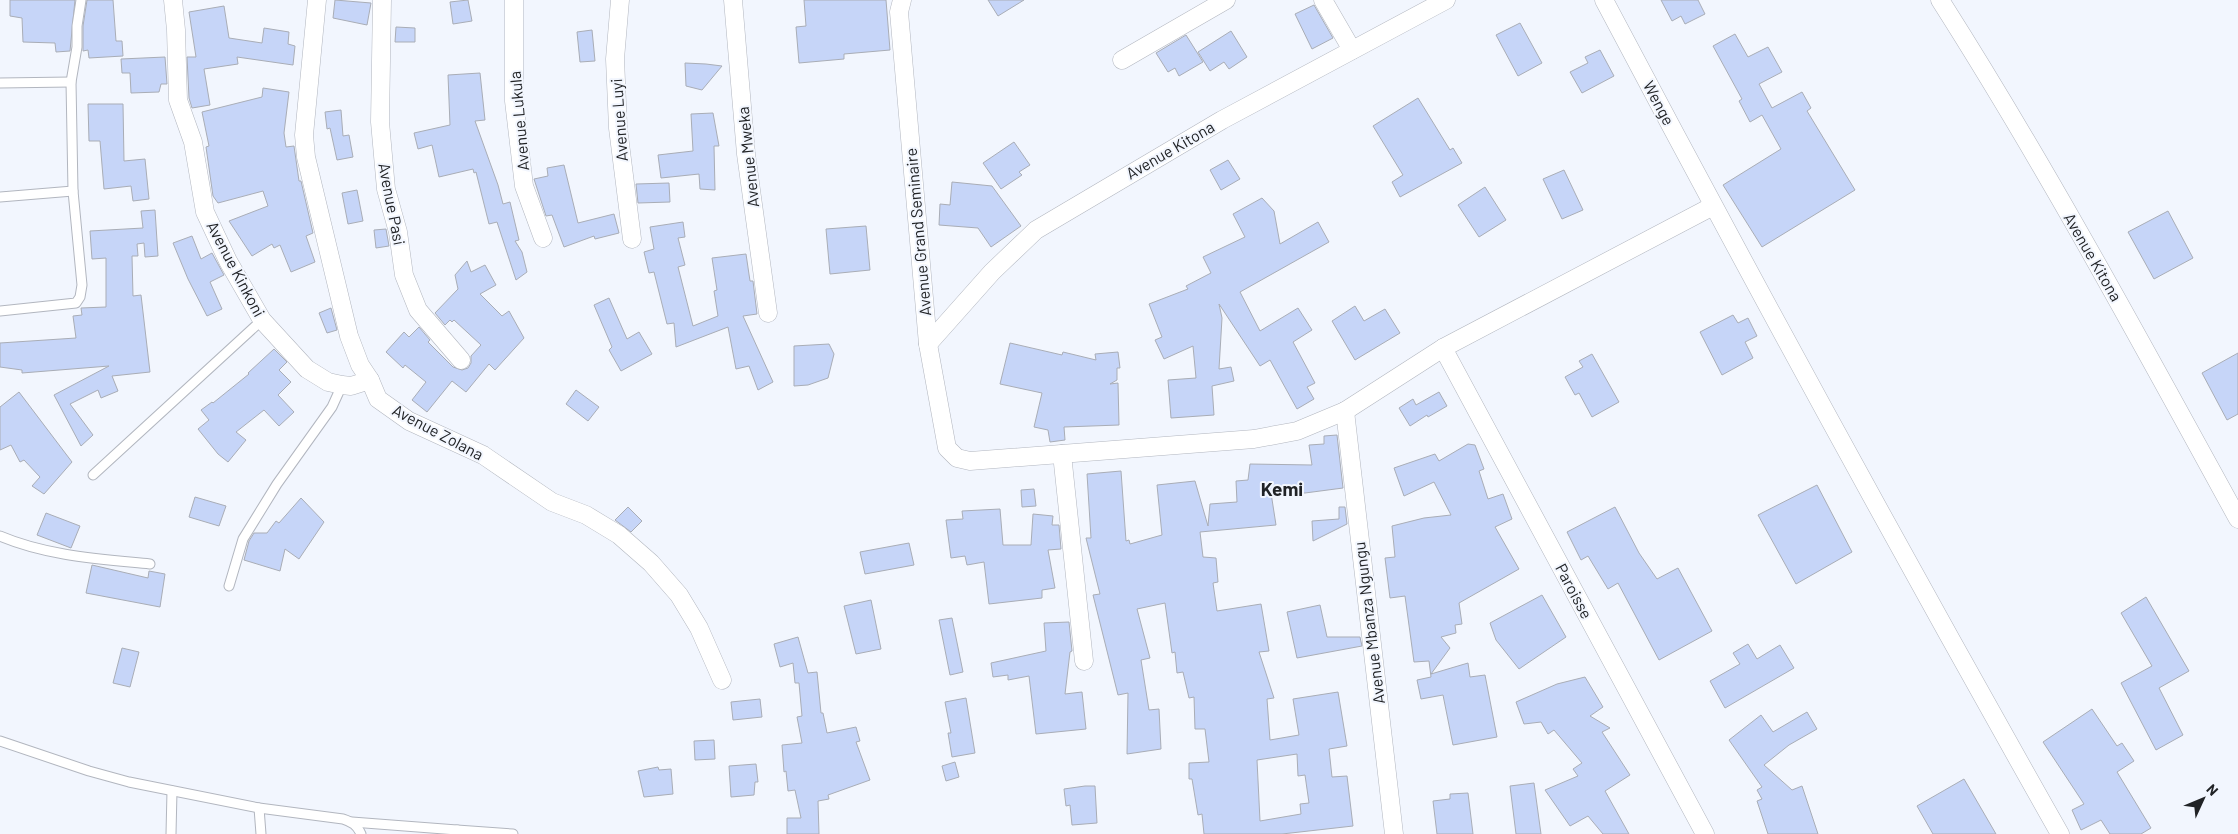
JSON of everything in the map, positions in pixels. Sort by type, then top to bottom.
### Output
[{"type":"street","name":"Avenue Kinkoni","points":[[173,0],[178,100],[193,142],[205,212],[228,261],[262,320],[307,369],[328,382],[342,385],[351,386],[370,380]]},
{"type":"street","name":"Avenue Zolana","points":[[317,0],[304,135],[306,157],[349,336],[360,365],[370,380],[378,399],[409,420],[483,455],[552,502],[586,515],[620,535],[651,563],[679,595],[699,628],[722,680]]},
{"type":"street","name":"Avenue Pasi","points":[[382,0],[380,122],[386,189],[398,232],[404,276],[418,310],[461,360]]},
{"type":"street","name":"Avenue Lukula","points":[[514,0],[514,102],[524,186],[543,238]]},
{"type":"street","name":"Avenue Luyi","points":[[620,0],[616,59],[618,128],[632,239]]},
{"type":"street","name":"Avenue Mweka","points":[[733,0],[746,154],[768,313]]},
{"type":"street","name":"Avenue Grand Seminaire","points":[[902,0],[900,12],[928,344],[947,448],[957,458],[970,461],[1062,454]]},
{"type":"street","points":[[1122,60],[1226,0]]},
{"type":"street","points":[[1323,0],[1352,50]]},
{"type":"street","name":"Avenue Kitona","points":[[928,344],[992,272],[1036,230],[1222,120],[1446,0]]},
{"type":"street","name":"Wenge","points":[[1604,0],[1713,206],[1934,610],[2060,834]]},
{"type":"street","name":"Avenue Kitona","points":[[1940,0],[1989,76],[2101,271],[2238,519]]},
{"type":"street","points":[[1084,661],[1062,454],[1254,439],[1297,431],[1345,411],[1444,348],[1713,206]]},
{"type":"street","name":"Paroisse","points":[[1444,348],[1705,834]]},
{"type":"street","name":"Avenue Mbanza Ngungu","points":[[1345,411],[1394,834]]},
{"type":"lane","points":[[0,311],[76,304],[80,297],[82,285],[73,191],[72,82],[77,47],[78,18],[82,0]]},
{"type":"lane","points":[[0,83],[72,82]]},
{"type":"lane","points":[[0,197],[73,191]]},
{"type":"lane","points":[[93,475],[262,320]]},
{"type":"lane","points":[[229,586],[243,539],[277,484],[332,407],[342,385]]},
{"type":"lane","points":[[0,536],[22,546],[90,558],[150,564]]},
{"type":"lane","points":[[0,741],[89,772],[259,808],[352,822],[458,832],[513,834]]},
{"type":"lane","points":[[171,834],[172,790]]},
{"type":"lane","points":[[259,808],[261,834]]},
{"type":"lane","points":[[352,822],[358,827],[361,834]]},
{"type":"building","points":[[10,0],[75,0],[70,51],[56,52],[55,43],[23,42],[22,18],[10,16]]},
{"type":"building","points":[[87,0],[113,0],[116,41],[122,41],[123,56],[89,58],[88,50],[83,51],[83,26]]},
{"type":"building","points":[[335,0],[371,3],[367,25],[333,18]]},
{"type":"building","points":[[468,0],[472,21],[453,24],[450,2]]},
{"type":"building","points":[[804,0],[886,0],[890,50],[844,54],[844,59],[799,63],[796,27],[806,26]]},
{"type":"building","points":[[988,0],[1024,0],[998,16]]},
{"type":"building","points":[[1661,0],[1698,0],[1705,14],[1685,24],[1681,16],[1672,21]]},
{"type":"building","points":[[1314,5],[1333,38],[1312,49],[1295,14]]},
{"type":"building","points":[[224,6],[229,38],[262,43],[264,28],[289,32],[288,44],[295,46],[293,65],[237,57],[238,64],[204,69],[210,105],[192,108],[189,98],[187,57],[196,57],[189,12]]},
{"type":"building","points":[[1520,23],[1542,63],[1518,76],[1496,35]]},
{"type":"building","points":[[396,27],[415,28],[415,42],[395,42]]},
{"type":"building","points":[[592,30],[595,61],[580,62],[577,32]]},
{"type":"building","points":[[1231,31],[1247,57],[1229,69],[1224,62],[1210,71],[1198,52]]},
{"type":"building","points":[[1735,34],[1748,57],[1768,47],[1782,72],[1759,84],[1772,108],[1802,92],[1811,108],[1807,111],[1855,190],[1762,247],[1723,185],[1781,149],[1762,115],[1750,122],[1739,101],[1742,99],[1713,46]]},
{"type":"building","points":[[1186,35],[1203,62],[1179,76],[1175,68],[1168,72],[1156,53]]},
{"type":"building","points":[[1600,50],[1614,76],[1582,93],[1570,72],[1588,63],[1585,57]]},
{"type":"building","points":[[165,57],[167,84],[161,84],[159,92],[131,93],[130,73],[122,73],[121,59]]},
{"type":"building","points":[[685,63],[722,66],[702,90],[686,86]]},
{"type":"building","points":[[480,73],[485,120],[475,121],[503,204],[510,202],[519,240],[515,241],[522,252],[527,272],[516,280],[497,222],[489,224],[476,172],[474,173],[473,169],[439,177],[432,145],[418,149],[414,133],[450,125],[448,75]]},
{"type":"building","points":[[263,88],[289,92],[284,133],[286,147],[294,146],[299,181],[301,181],[313,233],[306,236],[315,262],[291,272],[280,245],[274,248],[272,244],[252,256],[229,221],[268,206],[263,191],[218,203],[213,196],[206,147],[209,146],[202,112],[262,97]]},
{"type":"building","points":[[1418,98],[1450,150],[1453,148],[1462,163],[1400,197],[1392,182],[1403,175],[1373,126]]},
{"type":"building","points":[[88,104],[123,104],[124,161],[145,159],[149,199],[133,201],[131,186],[104,189],[100,141],[89,141]]},
{"type":"building","points":[[341,110],[343,136],[349,135],[353,157],[337,160],[330,128],[327,129],[325,112]]},
{"type":"building","points":[[713,113],[719,146],[714,146],[715,190],[700,189],[699,174],[661,178],[658,155],[693,151],[691,114]]},
{"type":"building","points":[[1014,142],[1030,165],[1019,172],[1022,175],[1001,189],[983,163]]},
{"type":"building","points":[[1228,160],[1240,179],[1221,190],[1210,170]]},
{"type":"building","points":[[564,165],[578,223],[614,214],[619,233],[595,239],[594,236],[564,247],[552,215],[546,216],[534,179],[548,176],[547,168]]},
{"type":"building","points":[[1564,170],[1583,210],[1562,219],[1543,179]]},
{"type":"building","points":[[952,182],[992,186],[1021,226],[991,247],[978,228],[939,225],[940,204],[950,205]]},
{"type":"building","points":[[669,183],[670,202],[638,203],[636,184]]},
{"type":"building","points":[[1485,187],[1506,220],[1479,237],[1458,205]]},
{"type":"building","points":[[357,190],[363,221],[348,224],[342,193]]},
{"type":"building","points":[[1262,198],[1274,211],[1280,244],[1318,222],[1329,242],[1240,292],[1260,331],[1298,308],[1312,330],[1293,342],[1315,383],[1307,387],[1314,399],[1297,409],[1270,360],[1260,366],[1219,304],[1222,318],[1219,369],[1231,367],[1234,381],[1212,386],[1214,415],[1171,418],[1168,380],[1196,378],[1193,346],[1164,359],[1155,340],[1162,337],[1149,304],[1188,289],[1186,286],[1211,273],[1203,257],[1245,237],[1233,214]]},
{"type":"building","points":[[155,210],[158,256],[145,257],[144,243],[137,244],[138,256],[132,256],[133,296],[141,295],[150,372],[112,376],[118,391],[101,398],[98,390],[70,404],[93,435],[81,446],[54,395],[109,366],[22,373],[22,370],[0,367],[0,343],[76,338],[73,316],[82,315],[81,308],[106,307],[106,258],[92,259],[90,231],[143,228],[141,211]]},
{"type":"building","points":[[2168,211],[2193,258],[2154,279],[2128,232]]},
{"type":"building","points":[[683,222],[685,237],[678,238],[685,265],[678,267],[693,326],[718,316],[714,291],[717,290],[712,258],[746,254],[750,281],[753,281],[757,314],[743,316],[773,382],[758,390],[749,366],[736,369],[728,327],[676,347],[674,323],[667,324],[654,272],[649,273],[644,252],[654,249],[650,227]]},
{"type":"building","points":[[866,226],[870,270],[830,274],[826,229]]},
{"type":"building","points":[[386,229],[389,246],[376,248],[374,230]]},
{"type":"building","points":[[192,236],[201,259],[212,253],[224,275],[210,282],[222,309],[207,316],[188,279],[173,243]]},
{"type":"building","points":[[467,261],[471,272],[485,265],[496,285],[480,294],[502,316],[509,311],[524,338],[495,370],[489,364],[466,392],[452,381],[427,412],[412,400],[426,382],[405,365],[403,368],[386,352],[404,332],[409,337],[419,327],[430,340],[428,342],[453,367],[462,370],[468,368],[471,363],[471,356],[481,345],[454,320],[452,322],[450,320],[445,325],[435,313],[458,289],[455,275]]},
{"type":"building","points":[[609,298],[627,339],[639,332],[652,354],[621,371],[609,350],[612,347],[594,305]]},
{"type":"building","points":[[1355,306],[1364,321],[1385,309],[1400,333],[1355,360],[1332,321]]},
{"type":"building","points":[[331,308],[337,330],[327,333],[319,313]]},
{"type":"building","points":[[1733,315],[1738,323],[1748,318],[1757,336],[1745,342],[1753,358],[1722,375],[1700,332]]},
{"type":"building","points":[[1010,343],[1062,355],[1063,352],[1096,360],[1095,354],[1118,352],[1120,368],[1117,368],[1117,380],[1110,384],[1118,383],[1119,425],[1064,427],[1065,440],[1050,442],[1048,430],[1034,427],[1042,393],[1000,384]]},
{"type":"building","points":[[829,344],[834,354],[828,378],[808,385],[794,386],[794,346]]},
{"type":"building","points":[[274,349],[287,362],[279,370],[291,382],[278,395],[294,412],[279,426],[264,410],[236,432],[246,440],[228,462],[218,454],[198,429],[209,420],[201,410],[213,403],[249,374]]},
{"type":"building","points":[[2238,353],[2238,414],[2227,420],[2202,373]]},
{"type":"building","points":[[1592,354],[1619,402],[1592,417],[1579,393],[1575,395],[1565,377],[1583,367],[1579,361]]},
{"type":"building","points":[[576,390],[599,407],[588,421],[566,404]]},
{"type":"building","points":[[19,392],[72,462],[44,494],[32,486],[40,477],[24,460],[20,462],[11,445],[0,450],[0,407]]},
{"type":"building","points":[[1439,392],[1447,406],[1428,417],[1427,415],[1410,426],[1399,408],[1413,399],[1416,405]]},
{"type":"building","points":[[1337,435],[1343,488],[1305,493],[1271,493],[1276,525],[1200,532],[1203,557],[1216,558],[1218,582],[1213,583],[1217,611],[1261,604],[1269,651],[1259,652],[1274,698],[1267,699],[1270,740],[1299,735],[1293,699],[1338,692],[1347,746],[1329,749],[1332,777],[1347,776],[1353,826],[1282,834],[1204,834],[1202,814],[1198,815],[1192,779],[1189,779],[1189,763],[1209,762],[1205,729],[1195,729],[1194,697],[1189,698],[1183,672],[1177,673],[1175,652],[1172,653],[1165,603],[1137,609],[1150,658],[1141,660],[1149,710],[1159,709],[1161,749],[1127,754],[1128,693],[1118,695],[1093,595],[1100,594],[1086,538],[1091,538],[1087,474],[1121,471],[1126,541],[1129,540],[1130,544],[1162,535],[1157,485],[1195,481],[1208,526],[1210,504],[1237,502],[1236,481],[1248,480],[1250,464],[1312,465],[1309,445],[1324,444],[1324,436]],"holes":[[[1297,754],[1298,776],[1305,775],[1309,803],[1300,804],[1301,814],[1260,821],[1257,760]]]},
{"type":"building","points":[[1468,444],[1475,445],[1484,469],[1479,471],[1488,499],[1503,494],[1512,519],[1495,527],[1519,569],[1459,603],[1462,624],[1455,625],[1456,633],[1441,637],[1450,648],[1431,674],[1468,663],[1470,677],[1485,675],[1497,737],[1453,745],[1443,695],[1421,699],[1417,680],[1431,677],[1429,661],[1414,662],[1405,596],[1390,598],[1385,558],[1395,557],[1392,526],[1424,518],[1451,515],[1434,482],[1404,496],[1394,468],[1435,454],[1439,461]]},
{"type":"building","points":[[1817,485],[1852,552],[1796,584],[1758,515]]},
{"type":"building","points":[[1034,489],[1036,506],[1022,507],[1021,490]]},
{"type":"building","points":[[195,497],[226,506],[219,526],[189,517]]},
{"type":"building","points":[[301,498],[324,522],[299,559],[285,549],[280,571],[244,560],[249,541],[254,533],[267,533],[276,521],[279,523]]},
{"type":"building","points":[[628,507],[642,521],[631,532],[615,520]]},
{"type":"building","points":[[1339,507],[1345,507],[1347,524],[1313,541],[1312,521],[1339,519]]},
{"type":"building","points":[[1615,507],[1639,553],[1657,579],[1678,568],[1712,631],[1659,660],[1618,583],[1608,589],[1588,556],[1581,560],[1567,532]]},
{"type":"building","points":[[1000,509],[1003,545],[1031,545],[1033,514],[1053,516],[1052,525],[1059,525],[1061,549],[1048,550],[1055,588],[1042,590],[1042,598],[989,604],[984,562],[967,565],[965,556],[951,558],[946,520],[963,519],[962,511]]},
{"type":"building","points":[[46,513],[80,526],[71,548],[37,535]]},
{"type":"building","points":[[909,543],[914,565],[865,574],[860,552]]},
{"type":"building","points":[[92,565],[148,578],[149,571],[165,574],[160,607],[86,593]]},
{"type":"building","points":[[1542,595],[1566,637],[1519,669],[1496,640],[1490,623]]},
{"type":"building","points":[[2146,597],[2189,671],[2159,688],[2183,735],[2156,750],[2121,683],[2152,666],[2121,613]]},
{"type":"building","points":[[871,600],[881,649],[856,654],[844,606]]},
{"type":"building","points":[[1320,605],[1327,637],[1360,637],[1362,646],[1297,658],[1287,612]]},
{"type":"building","points":[[952,618],[963,672],[950,675],[939,620]]},
{"type":"building","points":[[1069,622],[1072,651],[1070,652],[1065,694],[1082,692],[1086,729],[1036,734],[1029,676],[1008,680],[1008,675],[993,677],[991,663],[1046,651],[1044,623]]},
{"type":"building","points":[[798,637],[808,673],[817,672],[821,713],[823,713],[827,733],[856,727],[860,741],[856,742],[870,780],[828,795],[829,799],[818,801],[819,834],[787,834],[787,818],[801,818],[795,790],[788,791],[786,771],[784,772],[782,745],[802,743],[797,717],[802,716],[799,683],[795,683],[793,663],[780,667],[774,644]]},
{"type":"building","points":[[1748,644],[1757,659],[1780,645],[1794,668],[1725,708],[1710,681],[1740,664],[1733,653]]},
{"type":"building","points":[[122,648],[139,652],[130,687],[113,683]]},
{"type":"building","points":[[1585,677],[1603,707],[1590,716],[1610,728],[1602,732],[1630,775],[1605,791],[1629,834],[1603,834],[1588,816],[1570,826],[1545,790],[1578,776],[1573,769],[1582,763],[1554,730],[1548,734],[1541,722],[1524,724],[1516,702],[1557,684]]},
{"type":"building","points":[[966,698],[975,753],[952,757],[948,733],[951,733],[945,702]]},
{"type":"building","points":[[760,699],[762,717],[733,720],[731,702]]},
{"type":"building","points":[[2092,709],[2117,746],[2122,743],[2134,761],[2117,772],[2151,828],[2141,834],[2110,834],[2101,820],[2081,830],[2072,810],[2084,804],[2043,742]]},
{"type":"building","points":[[1807,712],[1817,729],[1789,745],[1764,765],[1792,790],[1802,786],[1818,834],[1768,834],[1757,801],[1762,799],[1757,790],[1762,787],[1729,740],[1761,715],[1773,732]]},
{"type":"building","points":[[714,740],[715,759],[695,760],[694,741]]},
{"type":"building","points":[[955,762],[959,777],[946,781],[942,766]]},
{"type":"building","points":[[756,764],[758,782],[755,782],[754,795],[731,797],[729,766]]},
{"type":"building","points":[[658,767],[659,770],[671,769],[673,794],[644,797],[638,771]]},
{"type":"building","points":[[1964,779],[1996,834],[1933,834],[1917,806]]},
{"type":"building","points":[[1534,783],[1541,834],[1516,834],[1510,786]]},
{"type":"building","points":[[1095,786],[1097,823],[1072,825],[1070,805],[1066,806],[1064,789]]},
{"type":"building","points":[[1468,793],[1473,834],[1437,834],[1433,801],[1450,799],[1450,794]]},
{"type":"district","name":"Kemi","points":[[1282,489]]}]
